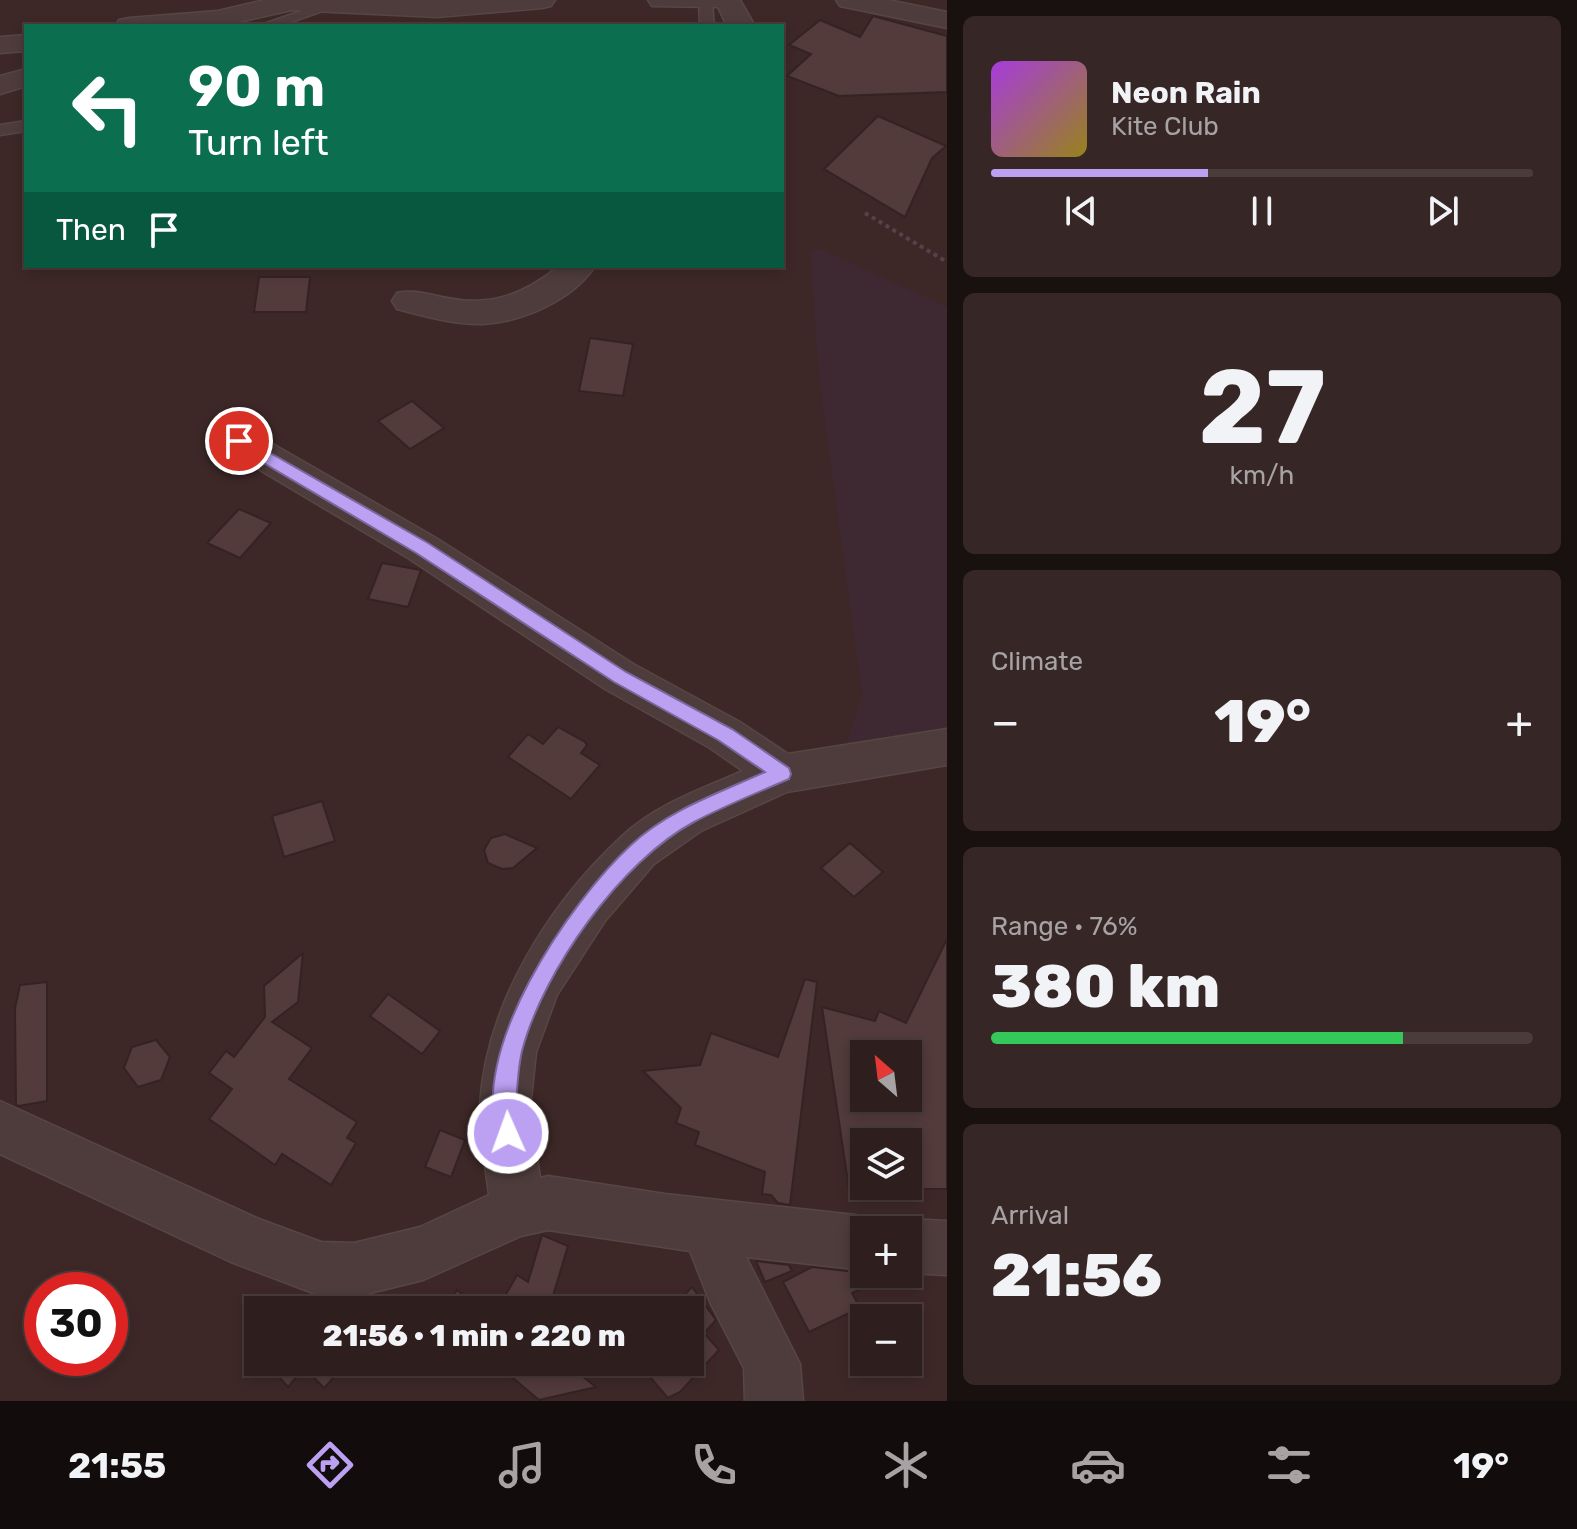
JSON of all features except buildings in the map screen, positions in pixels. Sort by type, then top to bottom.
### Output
[{"type":"street","points":[[147,24],[211,17],[292,2],[437,9],[542,0]]},
{"type":"street","points":[[661,0],[713,7],[738,24]]},
{"type":"street","points":[[849,0],[947,20]]},
{"type":"street","points":[[437,9],[465,24]]},
{"type":"street","points":[[191,24],[211,17]]},
{"type":"street","points":[[0,45],[24,43]]},
{"type":"street","points":[[0,85],[24,78]]},
{"type":"street","points":[[409,301],[485,313],[527,301],[560,284],[577,268]]},
{"type":"street","points":[[239,441],[434,556],[620,677],[725,735],[782,774]]},
{"type":"street","points":[[517,1210],[505,1108],[511,1052],[537,983],[589,906],[638,850],[685,817],[782,774],[947,747]]},
{"type":"street","points":[[0,1127],[250,1243],[321,1269],[354,1270],[423,1253],[517,1210],[548,1203],[708,1226],[850,1241]]},
{"type":"street","points":[[708,1226],[729,1283],[772,1364],[774,1401]]},
{"type":"street","points":[[922,1247],[947,1248]]},
{"type":"lane","points":[[271,24],[338,3]]},
{"type":"lane","points":[[0,130],[24,126]]},
{"type":"path","points":[[865,213],[947,262]]},
{"type":"shaded area","points":[[819,248],[947,307],[947,734],[845,749],[862,695],[819,378],[810,252]]},
{"type":"route","points":[[239,441],[422,548],[620,677],[725,735],[782,774],[728,795],[685,817],[638,850],[589,906],[537,983],[511,1052],[505,1108],[508,1133]]}]
